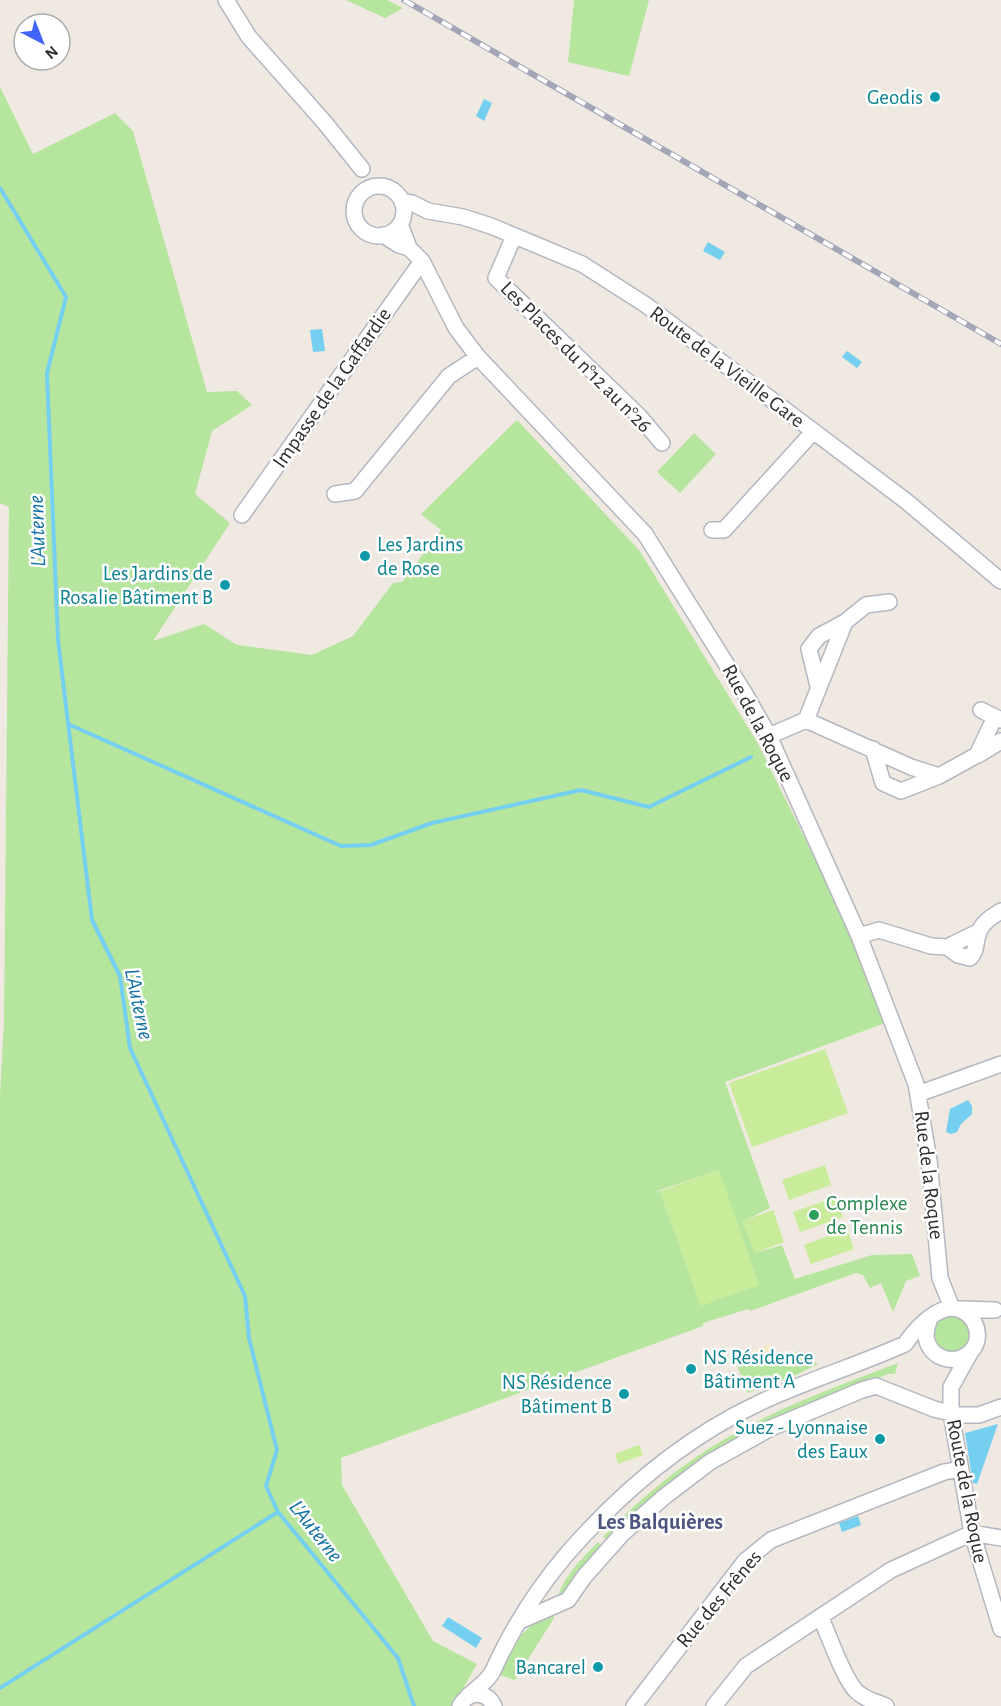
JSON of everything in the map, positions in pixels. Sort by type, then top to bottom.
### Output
[{"type":"street","points":[[226,0],[249,37],[325,123],[362,169],[381,186],[393,190],[402,201],[402,220]]},
{"type":"street","points":[[362,169],[360,195],[355,207],[356,221],[367,233],[383,235],[396,230],[402,220],[421,209]]},
{"type":"street","points":[[360,195],[373,187],[381,186]]},
{"type":"street","name":"Route de la Vieille Gare","points":[[402,201],[412,203],[421,209],[463,217],[582,264],[646,305],[906,501],[1001,581]]},
{"type":"street","name":"Rue de la Roque","points":[[402,220],[409,248]]},
{"type":"street","name":"Rue de la Roque","points":[[383,235],[409,248],[422,261],[456,328],[478,357],[645,534],[746,694],[769,736],[859,936],[918,1094],[929,1160],[941,1282],[956,1309]]},
{"type":"street","name":"Les Places du n°12 au n°26","points":[[514,236],[496,278],[640,417],[662,443]]},
{"type":"street","name":"Impasse de la Gaffardie","points":[[242,515],[422,261]]},
{"type":"street","points":[[336,494],[355,491],[449,376],[478,357]]},
{"type":"street","points":[[712,530],[724,530],[813,432]]},
{"type":"street","points":[[818,686],[809,649],[819,636],[845,622],[866,605],[889,602]]},
{"type":"street","points":[[806,720],[845,622]]},
{"type":"street","points":[[977,756],[992,716]]},
{"type":"street","points":[[769,736],[806,720],[911,767],[939,776]]},
{"type":"street","points":[[873,749],[883,783],[901,791],[939,776],[1001,741]]},
{"type":"street","points":[[859,936],[879,930],[931,946],[947,946],[978,932],[991,916],[1001,911]]},
{"type":"street","points":[[918,1094],[1001,1064]]},
{"type":"street","name":"Rue de la Roque","points":[[933,1316],[934,1301],[941,1282]]},
{"type":"street","points":[[464,1701],[491,1675],[520,1621],[564,1557],[610,1507],[657,1467],[723,1422],[758,1404],[904,1344],[933,1316],[956,1309],[998,1308]]},
{"type":"street","points":[[978,1331],[998,1308]]},
{"type":"street","points":[[904,1344],[955,1360],[970,1353],[978,1331],[972,1318],[956,1309]]},
{"type":"street","points":[[933,1316],[926,1335],[935,1353]]},
{"type":"street","name":"Route de la Roque","points":[[935,1353],[951,1386],[951,1413],[972,1533],[1001,1629]]},
{"type":"street","name":"Route de la Roque","points":[[951,1386],[970,1353]]},
{"type":"street","points":[[520,1621],[568,1600],[622,1534],[664,1497],[710,1462],[771,1428],[876,1386],[934,1409],[959,1416],[979,1415],[1001,1407]]},
{"type":"street","name":"Rue des Frênes","points":[[633,1706],[745,1561],[757,1550],[782,1536],[944,1472],[960,1469]]},
{"type":"street","points":[[714,1706],[746,1666],[891,1570],[972,1533],[1001,1538]]},
{"type":"street","points":[[821,1618],[855,1690],[865,1698],[886,1706]]},
{"type":"street","points":[[491,1675],[493,1703]]},
{"type":"street","points":[[464,1701],[483,1695],[493,1703]]},
{"type":"green space","points":[[346,0],[387,0],[403,8],[385,18]]},
{"type":"green space","points":[[574,0],[649,0],[629,76],[568,62]]},
{"type":"green space","points":[[0,87],[33,154],[115,113],[133,131],[207,392],[237,391],[252,405],[212,431],[195,494],[230,523],[153,641],[204,624],[237,645],[312,655],[353,636],[393,583],[402,582],[441,530],[421,514],[517,420],[639,550],[757,742],[846,921],[888,1022],[725,1082],[770,1208],[743,1221],[755,1253],[782,1245],[795,1279],[872,1255],[912,1254],[920,1276],[906,1281],[893,1312],[881,1283],[870,1288],[863,1275],[856,1273],[750,1311],[748,1309],[703,1323],[703,1326],[341,1458],[342,1485],[433,1641],[477,1664],[453,1706],[0,1706],[0,1095],[4,1022],[9,507],[0,503]],"holes":[[[719,1170],[701,1306],[660,1191],[654,1192]]]},
{"type":"green space","points":[[694,433],[716,454],[680,493],[657,472]]},
{"type":"green space","points":[[825,1049],[848,1113],[752,1147],[729,1083]]},
{"type":"green space","points":[[825,1165],[831,1185],[789,1200],[782,1180]]},
{"type":"green space","points":[[719,1170],[759,1285],[701,1306],[660,1191]]},
{"type":"green space","points":[[836,1197],[843,1217],[800,1232],[793,1212]]},
{"type":"green space","points":[[773,1210],[784,1242],[755,1253],[742,1221]]},
{"type":"green space","points":[[847,1229],[854,1249],[811,1264],[804,1245]]},
{"type":"green space","points":[[951,1315],[965,1320],[970,1334],[965,1348],[951,1353],[937,1348],[932,1334],[937,1320]]},
{"type":"green space","points":[[799,1351],[818,1364],[748,1393],[734,1358],[748,1352],[749,1362],[773,1353],[776,1361]]},
{"type":"green space","points":[[898,1363],[895,1374],[887,1374],[777,1420],[609,1542],[603,1537],[661,1484],[692,1460],[725,1439],[788,1407]]},
{"type":"green space","points":[[639,1445],[643,1455],[618,1464],[615,1454]]},
{"type":"green space","points":[[598,1542],[603,1548],[563,1596],[557,1600],[568,1576]]},
{"type":"green space","points":[[554,1611],[554,1618],[515,1680],[500,1675],[508,1654],[520,1637],[527,1629]]},
{"type":"sand","points":[[770,1344],[773,1353],[749,1362],[748,1352]]},
{"type":"water","points":[[484,99],[492,103],[484,121],[476,116]]},
{"type":"water","points":[[708,242],[725,252],[720,260],[703,251]]},
{"type":"water","points":[[322,329],[325,351],[313,352],[310,330]]},
{"type":"water","points":[[847,351],[862,362],[857,368],[842,357]]},
{"type":"water","points":[[968,1100],[972,1106],[972,1114],[961,1124],[957,1132],[951,1134],[946,1132],[950,1109]]},
{"type":"water","points":[[998,1424],[977,1484],[973,1483],[965,1433]]},
{"type":"water","points":[[858,1516],[861,1525],[842,1532],[839,1523]]},
{"type":"water","points":[[448,1617],[482,1638],[476,1648],[442,1626]]},
{"type":"waterway","name":"L'Auterne","points":[[0,188],[66,297],[47,373],[58,640],[92,920],[120,976],[130,1048],[245,1296],[249,1338],[277,1450],[266,1486],[278,1512],[398,1658],[414,1706]]},
{"type":"waterway","points":[[68,724],[341,846],[371,845],[432,823],[581,790],[649,807],[751,757]]},
{"type":"waterway","points":[[0,1688],[278,1512]]},
{"type":"railway","points":[[404,0],[1001,344]]},
{"type":"place","name":"Geodis","points":[[935,97]]},
{"type":"place","name":"Les Jardins de Rose","points":[[365,556]]},
{"type":"place","name":"Les Jardins de Rosalie Bâtiment B","points":[[225,585]]},
{"type":"place","name":"Complexe de Tennis","points":[[814,1215]]},
{"type":"place","name":"NS Résidence Bâtiment A","points":[[691,1369]]},
{"type":"place","name":"NS Résidence Bâtiment B","points":[[624,1394]]},
{"type":"place","name":"Suez - Lyonnaise des Eaux","points":[[880,1439]]},
{"type":"place","name":"Bancarel","points":[[598,1667]]},
{"type":"district","name":"Les Balquières","points":[[660,1522]]}]
